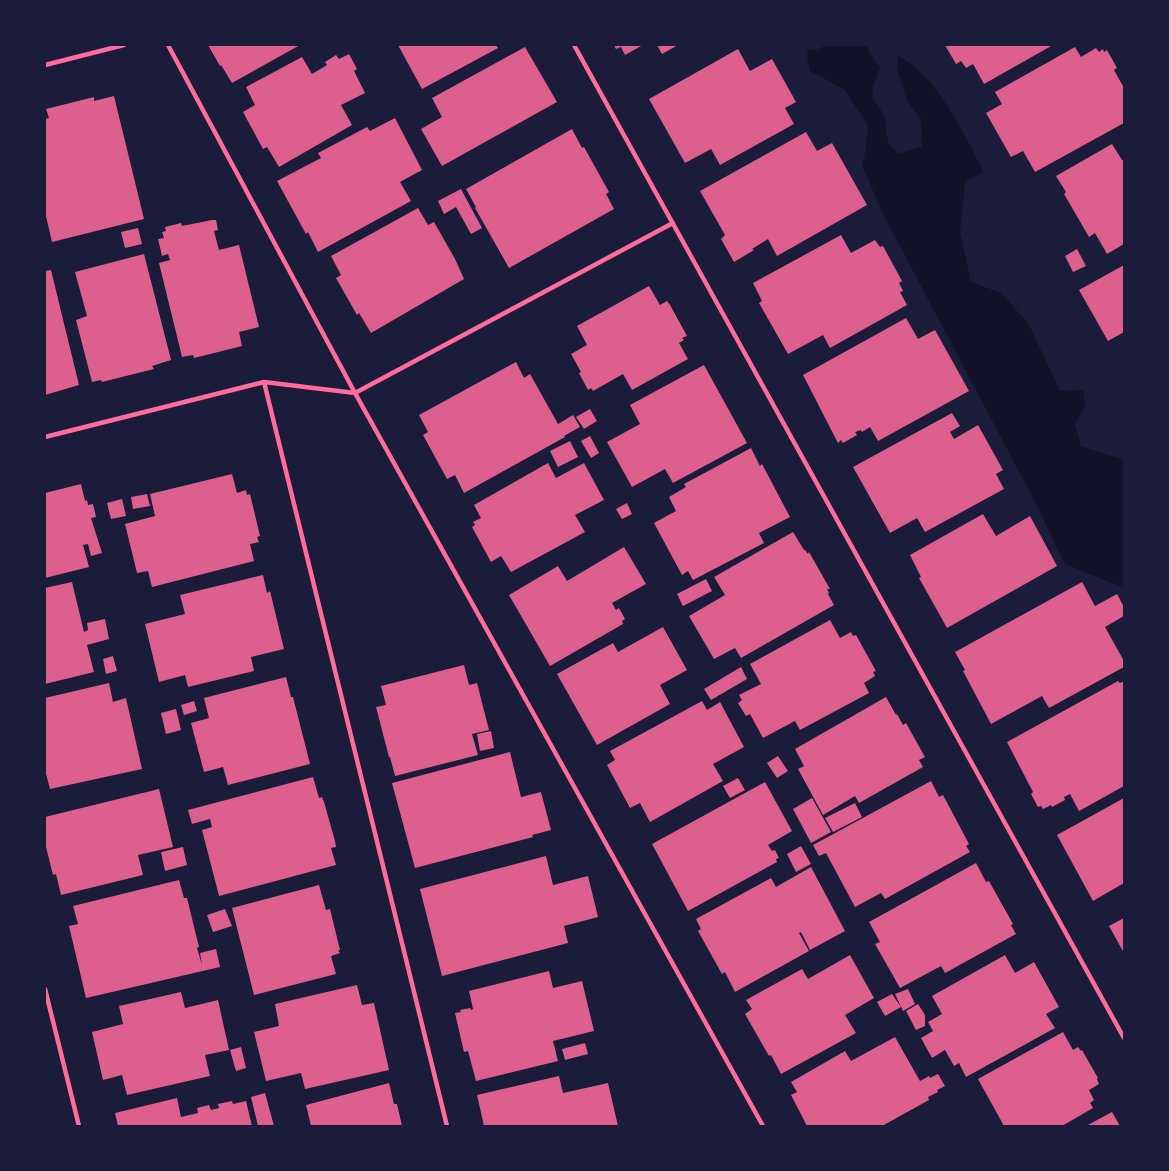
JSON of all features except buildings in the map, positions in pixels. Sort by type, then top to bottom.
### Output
[{"type":"lane","points":[[45,65],[124,45]]},
{"type":"lane","points":[[168,45],[355,393],[764,1126]]},
{"type":"lane","points":[[574,45],[1124,1038]]},
{"type":"lane","points":[[45,437],[264,382],[355,393],[673,223]]},
{"type":"lane","points":[[264,382],[447,1126]]},
{"type":"lane","points":[[45,989],[79,1126]]},
{"type":"shaded area","points":[[827,45],[867,45],[880,68],[872,97],[884,115],[888,143],[898,154],[922,146],[921,119],[908,103],[898,73],[897,55],[912,65],[937,91],[967,140],[984,172],[965,181],[960,233],[971,282],[1001,293],[1028,323],[1060,391],[1083,390],[1085,406],[1075,424],[1081,446],[1124,460],[1124,591],[1122,587],[1065,564],[1033,498],[882,212],[862,164],[868,126],[845,90],[810,71],[808,49],[816,50]]}]
